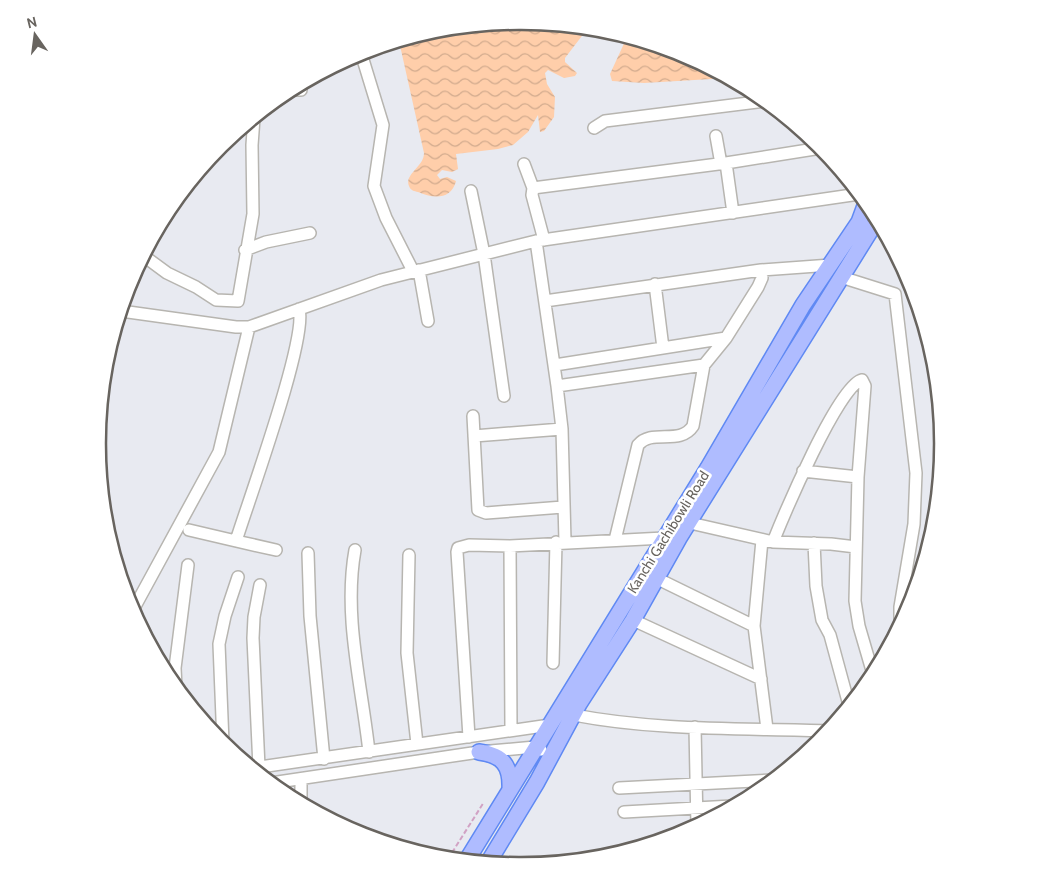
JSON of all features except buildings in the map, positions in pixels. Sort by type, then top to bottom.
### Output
[{"type":"main road","name":"Kanchi Gachibowli Road","points":[[492,856],[551,755],[573,705],[664,538],[793,322],[859,222],[863,212]]},
{"type":"main road","name":"Kanchi Gachibowli Road","points":[[471,854],[550,725],[573,705],[633,620],[656,578],[872,227]]},
{"type":"main road","points":[[479,752],[498,758],[506,766],[511,775],[510,789]]},
{"type":"street","points":[[363,61],[383,125],[374,186],[386,218],[416,271],[428,321]]},
{"type":"street","points":[[594,128],[605,121],[754,102]]},
{"type":"street","points":[[150,260],[167,273],[196,287],[216,300],[238,301],[245,250],[253,214],[253,128]]},
{"type":"street","points":[[716,136],[724,163],[733,213]]},
{"type":"street","points":[[533,188],[811,150]]},
{"type":"street","points":[[524,164],[533,188],[532,195],[540,241],[545,301],[558,386],[562,429],[563,507],[553,663]]},
{"type":"street","points":[[471,191],[484,254],[504,396]]},
{"type":"street","points":[[128,312],[236,327],[249,327],[416,271],[540,241],[850,195]]},
{"type":"street","points":[[245,250],[266,242],[310,233]]},
{"type":"street","points":[[545,301],[762,270],[831,264]]},
{"type":"street","points":[[615,540],[638,445],[642,440],[648,438],[682,436],[689,432],[693,426],[704,365],[726,338],[758,287],[762,278],[762,270]]},
{"type":"street","points":[[841,276],[895,294],[916,473],[914,524],[900,605]]},
{"type":"street","points":[[655,284],[663,348]]},
{"type":"street","points":[[236,541],[296,353],[302,317],[299,309]]},
{"type":"street","points":[[138,601],[219,452],[249,327]]},
{"type":"street","points":[[555,365],[726,338]]},
{"type":"street","points":[[558,386],[704,365]]},
{"type":"street","points":[[766,729],[754,626],[768,541],[803,471],[844,398],[856,382],[862,380],[865,386],[858,477],[855,601],[859,626],[870,663]]},
{"type":"street","points":[[473,416],[477,505],[481,512],[563,507]]},
{"type":"street","points":[[474,436],[562,429]]},
{"type":"street","points":[[803,471],[858,477]]},
{"type":"street","points":[[690,523],[768,541],[856,547]]},
{"type":"street","points":[[189,530],[276,550]]},
{"type":"street","points":[[469,737],[457,552],[461,545],[510,546],[664,538]]},
{"type":"street","points":[[814,543],[816,586],[822,620],[830,635],[847,697]]},
{"type":"street","points":[[510,546],[511,730]]},
{"type":"street","points":[[355,550],[352,570],[355,654],[363,698],[369,752]]},
{"type":"street","points":[[308,553],[310,616],[324,759]]},
{"type":"street","points":[[409,555],[407,653],[417,744]]},
{"type":"street","points":[[175,672],[188,566]]},
{"type":"street","points":[[222,730],[219,644],[225,616],[238,577]]},
{"type":"street","points":[[656,578],[754,626]]},
{"type":"street","points":[[256,762],[253,638],[254,617],[260,585]]},
{"type":"street","points":[[633,620],[761,679]]},
{"type":"street","points":[[573,705],[602,721],[695,727],[817,731]]},
{"type":"street","points":[[262,767],[550,725]]},
{"type":"street","points":[[695,727],[697,817]]},
{"type":"street","points":[[282,782],[479,752],[535,747],[551,755]]},
{"type":"street","points":[[301,779],[301,794]]},
{"type":"street","points":[[618,788],[760,780]]},
{"type":"street","points":[[624,812],[717,807]]},
{"type":"path","points":[[453,851],[484,802]]},
{"type":"water","points":[[493,31],[547,31],[582,35],[565,58],[565,62],[577,73],[575,76],[564,78],[548,70],[545,73],[547,84],[555,97],[554,117],[544,131],[540,132],[538,115],[528,132],[513,145],[498,149],[456,154],[458,169],[452,172],[442,170],[437,175],[440,179],[447,177],[456,181],[450,192],[440,196],[429,196],[412,190],[409,186],[409,178],[421,162],[424,153],[401,48],[439,38]]},
{"type":"water","points":[[624,43],[678,61],[715,79],[644,83],[612,81],[610,74]]}]
